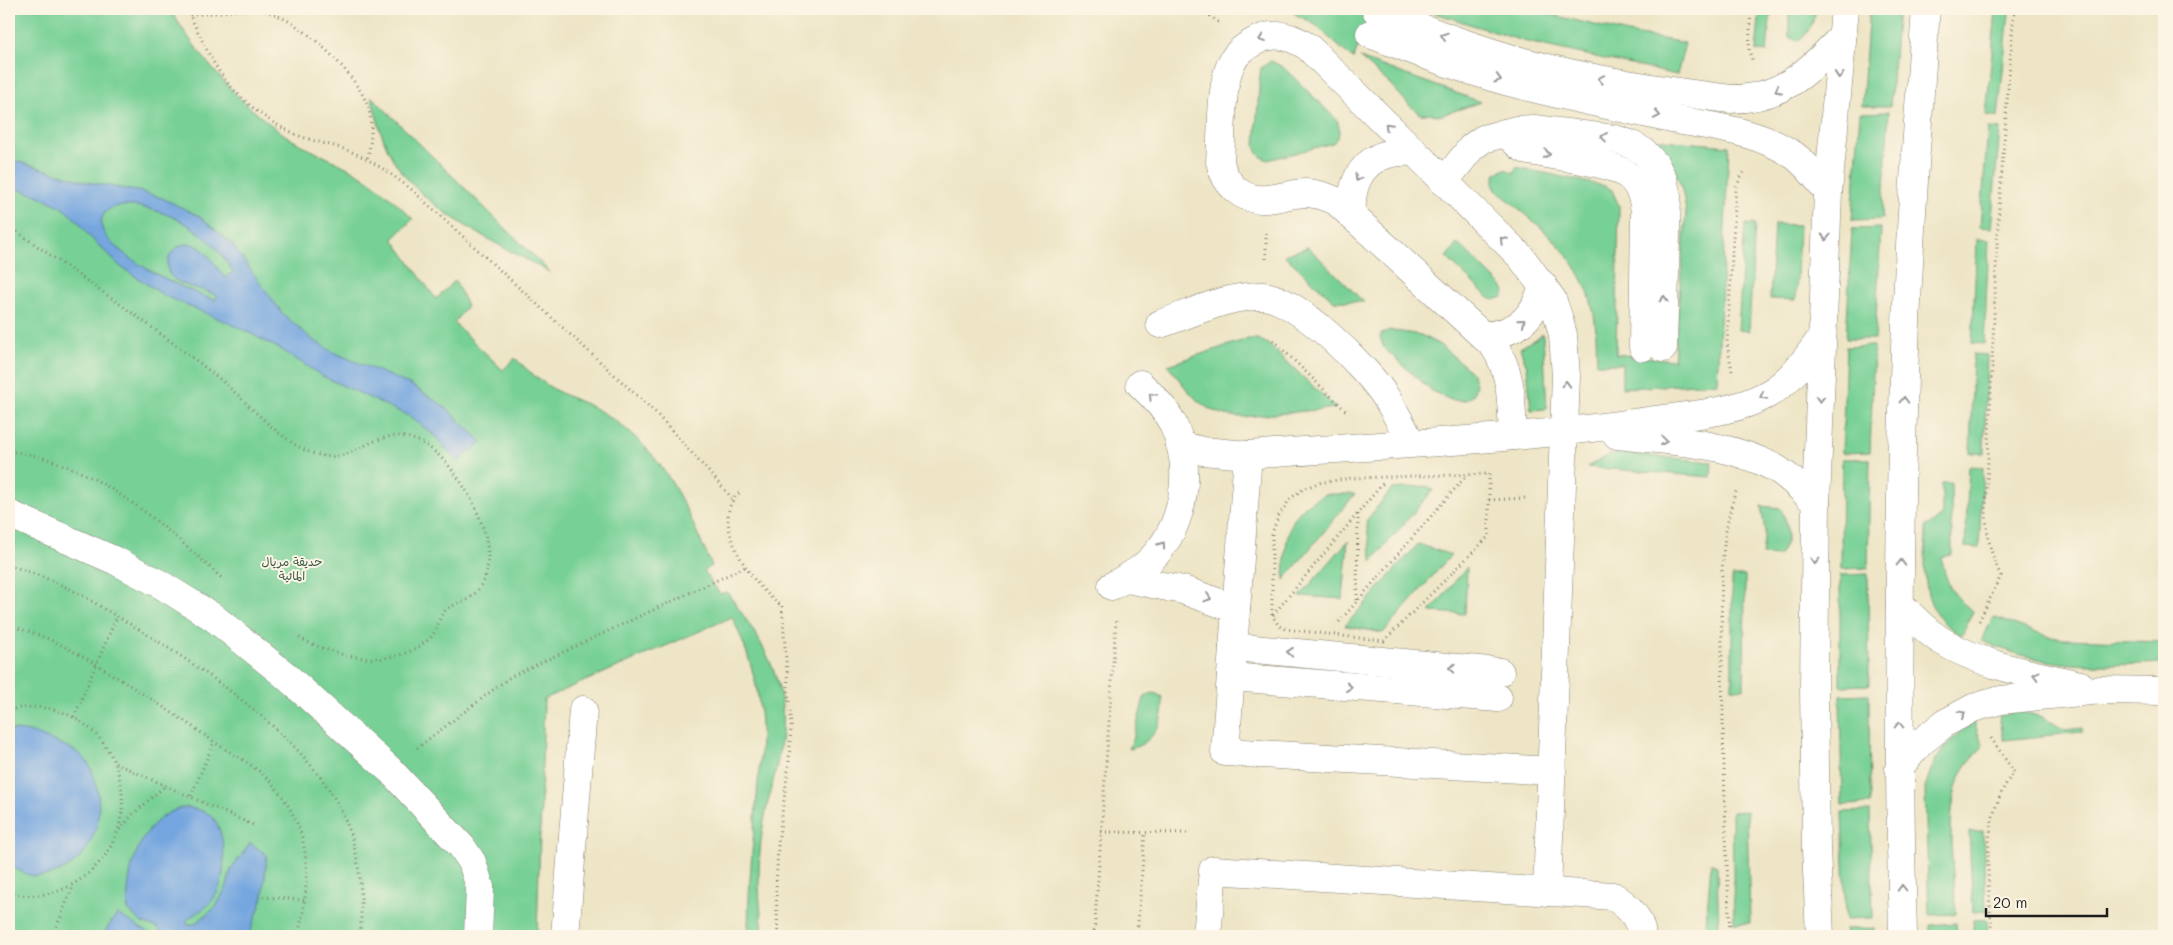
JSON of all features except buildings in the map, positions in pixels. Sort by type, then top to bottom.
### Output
[{"type":"street","points":[[1820,936],[1816,849],[1814,686],[1816,504],[1828,192],[1845,9]]},
{"type":"street","points":[[1903,936],[1899,768],[1905,348],[1926,9]]},
{"type":"street","points":[[1373,22],[1468,70],[1523,86],[1629,97],[1744,99],[1774,93],[1810,68],[1842,37]]},
{"type":"street","points":[[1513,436],[1508,375],[1502,359],[1483,336],[1336,201],[1321,195],[1305,193],[1266,200],[1250,198],[1237,191],[1228,183],[1220,162],[1226,77],[1232,62],[1246,46],[1268,36],[1282,36],[1297,39],[1308,47],[1521,257],[1552,299],[1563,336],[1573,432],[1552,771],[1547,892]]},
{"type":"street","points":[[1629,97],[1758,138],[1795,156],[1813,173],[1828,192]]},
{"type":"street","points":[[1444,182],[1472,147],[1484,139],[1505,133],[1521,147],[1529,151],[1608,165],[1632,177],[1640,188],[1644,200],[1653,347]]},
{"type":"street","points":[[1352,216],[1351,198],[1355,181],[1365,166],[1380,156],[1396,151],[1414,152]]},
{"type":"street","points":[[1483,336],[1498,335],[1523,323],[1539,300],[1542,285]]},
{"type":"street","points":[[1160,324],[1237,298],[1266,296],[1294,307],[1307,316],[1368,374],[1385,395],[1411,444]]},
{"type":"street","points":[[1180,444],[1202,450],[1248,456],[1573,432],[1715,411],[1748,403],[1769,393],[1789,378],[1822,337]]},
{"type":"street","points":[[1119,583],[1145,565],[1160,549],[1172,531],[1180,510],[1184,488],[1184,466],[1180,444],[1172,422],[1157,401],[1140,384]]},
{"type":"street","points":[[1573,432],[1713,446],[1752,457],[1776,469],[1797,485],[1816,504]]},
{"type":"street","points":[[1248,456],[1225,752],[1552,771]]},
{"type":"street","points":[[9,514],[116,561],[160,584],[213,617],[285,675],[390,770],[453,836],[472,862],[480,896],[478,936]]},
{"type":"street","points":[[1119,583],[1183,590],[1236,609]]},
{"type":"street","points":[[1900,604],[1918,623],[1940,640],[1985,662],[2101,690]]},
{"type":"street","points":[[1231,677],[1499,685],[1233,647]]},
{"type":"street","points":[[1899,768],[1920,743],[1945,723],[1973,708],[2001,700],[2101,690],[2164,691]]},
{"type":"street","points":[[565,936],[583,710]]},
{"type":"street","points":[[1207,936],[1213,870],[1613,896],[1627,906],[1637,919],[1642,936]]},
{"type":"path","points":[[186,9],[212,60],[227,82],[245,101],[286,130],[367,160],[390,173],[411,189],[640,399],[733,499]]},
{"type":"path","points":[[1751,9],[1749,51],[1752,60],[1774,93]]},
{"type":"path","points":[[1967,654],[1979,620],[2001,576],[1991,554],[1986,531],[1986,507],[1998,222],[2014,9]]},
{"type":"path","points":[[190,15],[264,11],[292,22],[304,30],[351,76],[362,92],[369,109],[371,128],[367,160]]},
{"type":"path","points":[[1747,168],[1740,177],[1736,187],[1727,344],[1730,365],[1748,403]]},
{"type":"path","points":[[9,226],[176,344],[228,385],[298,446],[313,454],[346,456],[387,437],[399,436],[412,439],[443,459],[462,483],[480,519],[487,548],[487,570],[482,583],[474,594],[464,603],[456,604],[443,613],[431,637],[403,654],[381,659],[349,656],[329,651],[292,634]]},
{"type":"path","points":[[9,451],[34,454],[72,467],[108,487],[144,511],[230,585]]},
{"type":"path","points":[[1730,936],[1723,756],[1724,540],[1730,506],[1752,457]]},
{"type":"path","points":[[1329,634],[1467,474]]},
{"type":"path","points":[[1467,474],[1489,474],[1489,536],[1384,640],[1286,629],[1279,626],[1272,615],[1272,532],[1278,515],[1290,499],[1303,489],[1318,482],[1467,474]]},
{"type":"path","points":[[1272,615],[1388,477]]},
{"type":"path","points":[[739,493],[733,499],[729,509],[731,533],[745,567],[773,600],[782,606],[791,726],[789,762],[778,844],[776,892],[778,936]]},
{"type":"path","points":[[1357,600],[1358,513]]},
{"type":"path","points":[[9,564],[73,590],[177,653],[221,684],[257,714],[313,767],[330,791],[344,817],[354,846],[360,874],[362,904],[360,936]]},
{"type":"path","points":[[390,770],[510,677],[745,567]]},
{"type":"path","points":[[1094,936],[1119,583]]},
{"type":"path","points":[[74,717],[117,616]]},
{"type":"path","points":[[9,626],[44,636],[96,664],[186,721],[260,772],[286,803],[296,820],[303,839],[306,859],[304,900],[298,936]]},
{"type":"path","points":[[9,710],[36,707],[55,710],[74,717],[102,741],[120,775],[124,794],[124,812],[119,831],[111,849],[100,864],[73,885],[52,893],[33,895],[9,893]]},
{"type":"path","points":[[191,796],[214,742]]},
{"type":"path","points":[[114,762],[253,824]]},
{"type":"path","points":[[1992,936],[1988,839],[1992,818],[2004,784],[2014,772]]},
{"type":"path","points":[[119,831],[132,815],[166,785]]},
{"type":"path","points":[[1101,832],[1191,833]]},
{"type":"path","points":[[1137,936],[1145,832]]},
{"type":"path","points":[[53,936],[73,885]]},
{"type":"path","points":[[262,897],[304,900]]},
{"type":"green space","name":"حديقة مريال المائية","points":[[9,9],[170,9],[207,62],[235,94],[251,108],[293,140],[367,179],[413,219],[393,239],[436,299],[455,280],[467,306],[454,323],[503,370],[515,358],[551,388],[599,410],[626,429],[658,463],[682,500],[712,566],[704,571],[720,594],[727,592],[753,630],[767,656],[778,684],[782,713],[781,742],[763,826],[760,858],[759,889],[764,936],[748,936],[760,754],[760,712],[750,663],[732,617],[544,699],[537,936],[9,936]]},
{"type":"green space","points":[[1286,9],[1373,9],[1353,59],[1314,24]]},
{"type":"green space","points":[[1422,9],[1528,9],[1628,33],[1685,43],[1677,75],[1523,41]]},
{"type":"green space","points":[[1760,9],[1771,9],[1767,52],[1756,51]]},
{"type":"green space","points":[[1789,9],[1816,9],[1808,32],[1797,41],[1789,37]]},
{"type":"green space","points":[[1869,9],[1898,9],[1890,106],[1862,106]]},
{"type":"green space","points":[[1996,11],[2009,13],[1998,117],[1986,115]]},
{"type":"green space","points":[[1360,58],[1481,102],[1442,115],[1421,114],[1411,107],[1390,84]]},
{"type":"green space","points":[[1271,61],[1283,67],[1337,120],[1339,132],[1333,143],[1268,160],[1259,155],[1255,145],[1260,75],[1261,68]]},
{"type":"green space","points":[[371,96],[551,273],[465,225],[425,196],[408,180],[386,146]]},
{"type":"green space","points":[[1889,112],[1882,219],[1852,220],[1860,113]]},
{"type":"green space","points":[[1988,128],[2000,129],[1991,228],[1980,227]]},
{"type":"green space","points":[[1641,138],[1729,146],[1717,383],[1622,388],[1622,364],[1597,364],[1593,310],[1579,273],[1556,242],[1496,190],[1493,184],[1496,173],[1505,169],[1514,173],[1516,167],[1605,186],[1612,190],[1619,206],[1616,354],[1674,360],[1686,213],[1682,188],[1674,169],[1661,153]]},
{"type":"green space","points":[[1745,224],[1755,225],[1749,331],[1738,330]]},
{"type":"green space","points":[[1774,224],[1799,225],[1796,300],[1770,299]]},
{"type":"green space","points":[[1881,228],[1875,339],[1846,339],[1852,229]]},
{"type":"green space","points":[[1977,239],[1989,240],[1984,344],[1972,343]]},
{"type":"green space","points":[[1458,243],[1503,287],[1505,292],[1503,297],[1494,300],[1489,298],[1446,257]]},
{"type":"green space","points":[[1308,247],[1364,302],[1334,301],[1284,255]]},
{"type":"green space","points":[[1390,330],[1421,335],[1440,345],[1473,375],[1476,385],[1473,395],[1466,400],[1451,400],[1432,391],[1384,348],[1380,337],[1382,333]]},
{"type":"green space","points":[[1543,334],[1547,409],[1531,410],[1527,367],[1520,348]]},
{"type":"green space","points":[[1247,339],[1258,339],[1268,344],[1336,408],[1244,417],[1218,413],[1199,402],[1168,365]]},
{"type":"green space","points":[[1874,346],[1870,452],[1842,453],[1846,347]]},
{"type":"green space","points":[[1973,354],[1987,355],[1984,453],[1970,453]]},
{"type":"green space","points":[[1620,453],[1712,462],[1711,477],[1587,467],[1608,455]]},
{"type":"green space","points":[[1842,459],[1870,459],[1868,568],[1841,569]]},
{"type":"green space","points":[[1969,466],[1983,467],[1979,548],[1965,547]]},
{"type":"green space","points":[[1942,483],[1951,483],[1952,554],[1942,558],[1943,567],[1948,582],[1955,594],[1973,611],[1962,636],[1947,626],[1937,614],[1930,602],[1925,574],[1926,526],[1942,517]]},
{"type":"green space","points":[[1426,486],[1433,490],[1372,561],[1366,521],[1392,489]]},
{"type":"green space","points":[[1326,494],[1355,494],[1284,580],[1287,540],[1290,528],[1302,509]]},
{"type":"green space","points":[[1761,506],[1780,508],[1786,520],[1787,538],[1779,556],[1762,555],[1765,531]]},
{"type":"green space","points":[[1348,541],[1343,599],[1300,596]]},
{"type":"green space","points":[[1418,544],[1451,555],[1383,633],[1345,626]]},
{"type":"green space","points":[[1467,567],[1465,614],[1430,612]]},
{"type":"green space","points":[[1868,574],[1869,685],[1840,686],[1840,575]]},
{"type":"green space","points":[[1732,576],[1745,576],[1744,689],[1732,688]]},
{"type":"green space","points":[[1993,617],[2051,637],[2164,642],[2164,663],[2093,665],[2072,664],[2029,657],[1982,641]]},
{"type":"green space","points":[[1155,693],[1162,697],[1163,706],[1160,723],[1151,737],[1145,742],[1129,749],[1144,698],[1149,694]]},
{"type":"green space","points":[[1869,694],[1870,804],[1842,805],[1840,695]]},
{"type":"green space","points":[[2018,711],[2043,717],[2065,730],[2082,728],[2082,732],[2004,740],[1999,716]]},
{"type":"green space","points":[[1974,722],[1983,746],[1962,773],[1955,791],[1952,807],[1951,844],[1956,914],[1929,915],[1925,788],[1932,767],[1942,750],[1964,728]]},
{"type":"green space","points":[[1747,811],[1750,923],[1734,923],[1732,812]]},
{"type":"green space","points":[[1870,811],[1873,918],[1846,919],[1842,812]]},
{"type":"green space","points":[[1983,831],[1986,911],[1973,912],[1969,832]]},
{"type":"green space","points":[[1711,863],[1717,866],[1719,936],[1705,936]]},
{"type":"green space","points":[[1987,919],[1988,936],[1974,936],[1973,920]]},
{"type":"green space","points":[[1956,923],[1957,936],[1930,936],[1930,925]]},
{"type":"green space","points":[[1874,928],[1874,936],[1846,936],[1845,929]]},
{"type":"water","points":[[9,159],[87,182],[142,192],[162,198],[199,216],[231,243],[283,314],[313,340],[333,352],[411,385],[444,406],[482,442],[457,462],[436,437],[411,417],[322,376],[282,350],[238,327],[165,296],[121,267],[90,237],[78,221],[60,206],[39,196],[9,186]],"holes":[[[135,206],[151,209],[179,220],[192,228],[215,247],[225,259],[233,272],[225,278],[209,257],[197,246],[183,245],[177,248],[168,259],[169,273],[174,279],[212,293],[217,296],[215,300],[186,289],[146,268],[127,256],[112,243],[103,230],[102,218],[104,213],[111,208]]]},
{"type":"water","points":[[13,730],[33,733],[72,749],[85,759],[94,776],[99,811],[93,837],[79,859],[56,873],[33,876],[9,865],[9,732]]},
{"type":"water","points":[[186,807],[208,814],[217,823],[223,844],[224,856],[221,880],[214,898],[187,920],[187,924],[195,924],[216,907],[227,886],[231,870],[250,843],[267,855],[263,897],[249,936],[102,936],[117,914],[149,933],[158,935],[160,932],[158,928],[142,923],[128,910],[129,878],[139,846],[147,833],[170,812]]}]
